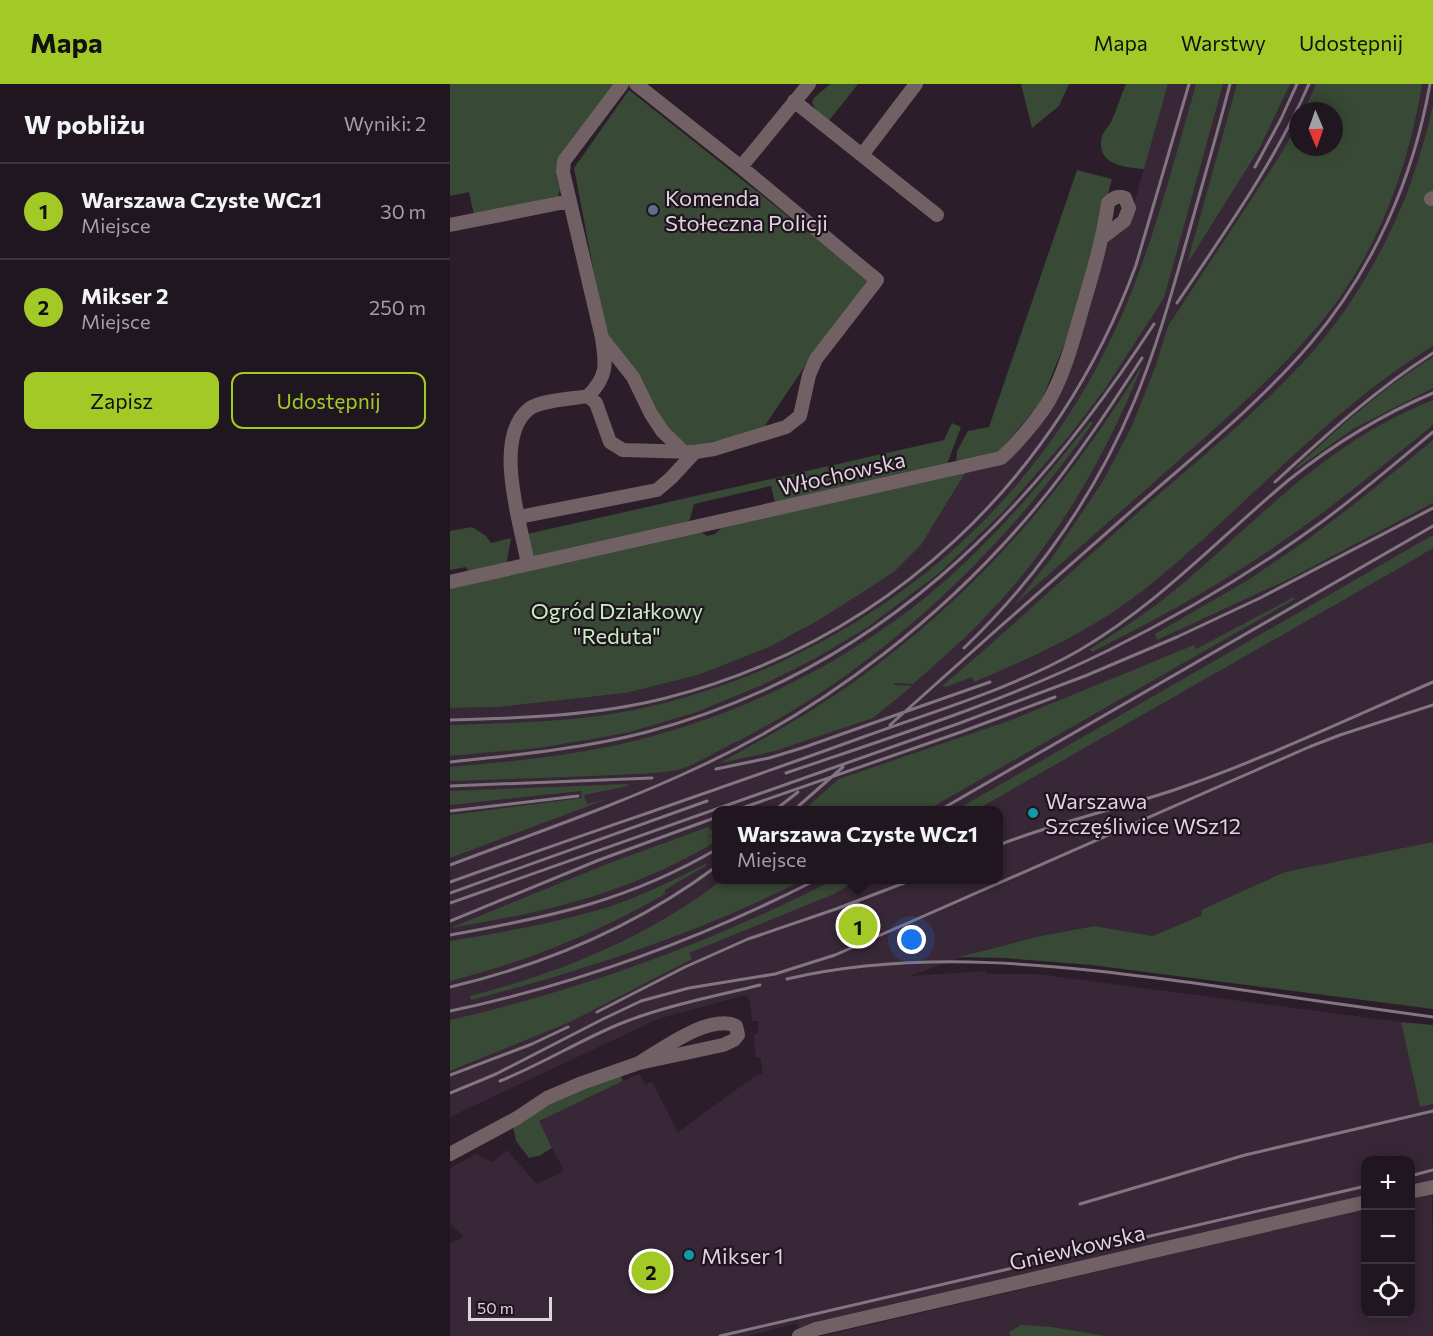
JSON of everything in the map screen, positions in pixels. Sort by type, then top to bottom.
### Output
[{"type":"street","points":[[528,564],[510,474],[511,444],[516,425],[529,409],[538,405],[588,396],[602,380],[606,365],[602,338],[563,172],[564,161],[622,84]]},
{"type":"street","points":[[588,396],[596,403],[610,442],[623,450],[714,450],[786,426],[800,416],[809,375],[816,359],[877,280],[741,167],[636,84]]},
{"type":"street","points":[[741,167],[809,84]]},
{"type":"street","points":[[862,155],[916,84]]},
{"type":"street","points":[[795,102],[937,215]]},
{"type":"street","points":[[450,225],[570,201]]},
{"type":"street","name":"Włochowska","points":[[450,582],[1002,458],[1011,450],[1050,400],[1072,347],[1103,237]]},
{"type":"street","points":[[602,338],[633,377],[651,414],[663,432],[689,451]]},
{"type":"street","points":[[519,517],[657,490],[671,478],[689,451]]},
{"type":"street","points":[[450,1154],[517,1118],[547,1098],[639,1063],[723,1045],[734,1040],[738,1035],[736,1026],[731,1024],[707,1026],[694,1030],[639,1063]]},
{"type":"street","points":[[1415,1191],[1433,1187]]},
{"type":"street","name":"Gniewkowska","points":[[799,1336],[816,1329],[1361,1203]]},
{"type":"shaded area","points":[[1168,84],[1433,84],[1433,104],[1420,158],[1393,227],[1433,336],[1433,842],[1201,911],[1203,915],[1153,936],[1094,926],[1036,937],[977,952],[909,976],[986,971],[987,974],[1037,974],[1401,1022],[1420,1107],[1433,1104],[1433,1181],[1415,1186],[1415,1156],[1361,1156],[1361,1198],[798,1328],[797,1323],[748,1336],[450,1336],[450,1243],[464,1237],[450,1223],[450,1168],[476,1154],[492,1162],[507,1150],[537,1184],[564,1171],[538,1121],[572,1103],[639,1074],[645,1084],[652,1082],[678,1132],[755,1076],[763,1074],[760,1057],[756,1057],[755,1052],[754,1034],[758,1033],[758,1021],[752,1021],[750,1002],[746,995],[658,1019],[450,1117],[450,708],[499,707],[626,693],[698,675],[796,633],[894,572],[921,545],[967,470],[1011,455],[1054,407],[1078,343],[1110,238],[1131,215]]},
{"type":"shaded area","points":[[1432,1194],[1433,1336],[822,1336],[1361,1210],[1361,1318],[1415,1318],[1415,1198]]},
{"type":"green space","points":[[450,84],[617,84],[560,157],[556,175],[560,190],[557,199],[474,215],[469,192],[450,196]]},
{"type":"green space","points":[[830,84],[858,84],[828,122],[812,103],[814,98]]},
{"type":"green space","points":[[1021,84],[1069,84],[1059,106],[1032,128]]},
{"type":"green space","points":[[1126,84],[1168,84],[1144,169],[1113,163],[1107,159],[1101,146],[1102,136],[1112,120]]},
{"type":"green space","points":[[1196,84],[1223,84],[1164,298],[1105,389],[1069,436],[1003,512],[939,573],[868,627],[814,659],[760,686],[697,712],[630,732],[598,738],[538,748],[450,756],[450,725],[519,723],[634,710],[708,690],[780,662],[848,627],[911,584],[969,535],[1021,480],[1067,418],[1105,351],[1146,253]]},
{"type":"green space","points":[[1237,84],[1290,84],[1259,149],[1187,264]]},
{"type":"green space","points":[[1316,84],[1422,84],[1416,117],[1398,181],[1386,213],[1356,273],[1338,301],[1317,327],[1267,380],[1214,430],[1014,605],[1053,556],[1103,481],[1132,426],[1156,365],[1168,326],[1289,140],[1289,156],[1343,156],[1343,102],[1308,102]]},
{"type":"green space","points":[[629,90],[870,281],[811,357],[762,430],[690,447],[668,430],[633,370],[606,336],[574,168]]},
{"type":"green space","points":[[1433,104],[1433,346],[1393,373],[1319,432],[1178,561],[1122,606],[1082,631],[1018,663],[974,682],[972,677],[946,687],[942,686],[1249,415],[1314,350],[1355,295],[1389,234],[1415,171]]},
{"type":"green space","points":[[1077,170],[1112,179],[1075,318],[1041,402],[997,454],[956,465],[957,451],[968,431],[989,427]]},
{"type":"green space","points":[[1433,357],[1433,388],[1353,429],[1294,469],[1378,396]]},
{"type":"green space","points":[[1143,364],[1113,432],[1059,526],[1015,584],[962,640],[913,684],[894,683],[894,685],[912,686],[873,718],[775,751],[720,763],[800,717],[858,679],[918,633],[955,599],[991,564],[1056,489],[1115,408]]},
{"type":"green space","points":[[1433,400],[1433,425],[1312,520],[1205,591],[1092,652],[1090,649],[1176,590],[1274,503],[1332,456],[1396,416]]},
{"type":"green space","points":[[1090,422],[1093,423],[1057,471],[978,562],[888,643],[840,679],[790,712],[738,741],[677,770],[637,774],[450,781],[450,767],[592,750],[691,724],[767,695],[840,657],[908,611],[958,569],[1027,498]]},
{"type":"green space","points":[[952,423],[961,427],[946,467],[775,503],[771,486],[694,504],[690,519],[684,526],[533,559],[527,534],[944,440]]},
{"type":"green space","points":[[1433,440],[1433,503],[1289,579],[1157,640],[1155,634],[1248,580],[1307,540]]},
{"type":"green space","name":"Ogród Działkowy \"Reduta\"","points":[[967,470],[921,545],[894,572],[819,620],[769,647],[698,675],[626,693],[499,707],[450,708],[450,587],[699,531],[707,536],[715,534],[722,527]]},
{"type":"green space","points":[[472,527],[486,536],[491,543],[511,538],[504,566],[470,574],[466,567],[450,570],[450,531]]},
{"type":"green space","points":[[1433,535],[1433,548],[1408,563],[983,806],[963,806]]},
{"type":"green space","points":[[1294,597],[1295,599],[934,806],[809,806],[839,779],[1011,720],[1194,645],[1196,649]]},
{"type":"green space","points":[[628,784],[628,786],[584,795],[587,804],[607,799],[450,858],[450,815],[582,798],[581,791],[450,805],[450,791]]},
{"type":"green space","points":[[708,827],[712,831],[712,834],[704,840],[712,836],[712,844],[652,875],[620,887],[522,915],[450,928],[607,864]]},
{"type":"green space","points":[[1433,842],[1433,1009],[1091,965],[959,957],[1036,937],[1094,926],[1153,936],[1202,915],[1201,910],[1285,872]]},
{"type":"green space","points":[[707,865],[665,890],[665,894],[587,934],[506,965],[450,981],[450,941],[510,931],[608,907],[633,898]]},
{"type":"green space","points":[[716,884],[795,884],[722,917],[640,949],[471,1000],[470,996],[537,976],[602,951],[664,919]]},
{"type":"green space","points":[[825,884],[851,884],[834,894],[689,953],[692,959],[570,1022],[450,1071],[450,1020],[598,979],[694,944]]},
{"type":"green space","points":[[1401,1022],[1433,1025],[1433,1104],[1420,1107]]},
{"type":"green space","points":[[620,1075],[623,1081],[539,1121],[552,1148],[539,1156],[529,1158],[516,1141],[513,1126],[540,1108]]},
{"type":"green space","points":[[1021,1325],[1052,1327],[1106,1336],[1010,1336],[1009,1332]]},
{"type":"railway","points":[[450,720],[531,717],[612,709],[666,698],[747,672],[822,636],[892,592],[955,540],[1012,481],[1061,415],[1103,343],[1136,265],[1189,84]]},
{"type":"railway","points":[[964,648],[1015,594],[1061,534],[1082,503],[1118,436],[1151,359],[1230,84]]},
{"type":"railway","points":[[1255,167],[1297,84]]},
{"type":"railway","points":[[1177,303],[1265,169],[1309,84]]},
{"type":"railway","points":[[890,725],[1222,432],[1267,390],[1310,344],[1333,316],[1353,286],[1387,222],[1413,155],[1430,84]]},
{"type":"railway","points":[[450,762],[574,747],[647,732],[729,705],[805,670],[875,627],[939,578],[999,522],[1054,460],[1106,394],[1154,324]]},
{"type":"railway","points":[[1275,482],[1371,398],[1433,353]]},
{"type":"railway","points":[[450,865],[609,805],[703,765],[797,714],[884,654],[965,584],[1037,506],[1105,415],[1142,358]]},
{"type":"railway","points":[[450,882],[1027,677],[1078,651],[1135,613],[1188,570],[1290,479],[1324,454],[1358,431],[1433,393]]},
{"type":"railway","points":[[786,773],[990,702],[1137,636],[1192,606],[1272,557],[1351,500],[1433,432]]},
{"type":"railway","points":[[725,806],[1085,676],[1177,637],[1260,598],[1433,508]]},
{"type":"railway","points":[[947,806],[1433,526]]},
{"type":"railway","points":[[716,769],[769,758],[802,748],[990,682]]},
{"type":"railway","points":[[1003,844],[1043,829],[1155,796],[1242,765],[1433,682]]},
{"type":"railway","points":[[748,806],[1055,697]]},
{"type":"railway","points":[[1003,881],[1309,747],[1433,705]]},
{"type":"railway","points":[[799,806],[843,767]]},
{"type":"railway","points":[[450,786],[652,778]]},
{"type":"railway","points":[[780,806],[798,792]]},
{"type":"railway","points":[[450,811],[578,796]]},
{"type":"railway","points":[[450,893],[707,801]]},
{"type":"railway","points":[[450,903],[712,811]]},
{"type":"railway","points":[[450,921],[599,860],[712,819]]},
{"type":"railway","points":[[450,935],[588,905],[652,882],[712,852]]},
{"type":"railway","points":[[450,987],[521,967],[590,940],[655,907],[712,870]]},
{"type":"railway","points":[[450,1011],[545,987],[638,958],[728,922],[808,884]]},
{"type":"railway","points":[[597,1012],[685,967],[748,939],[902,884]]},
{"type":"railway","points":[[450,1093],[496,1074],[641,1001],[689,988],[775,974],[835,955],[997,884]]},
{"type":"railway","points":[[787,979],[888,964],[939,962],[1042,966],[1144,976],[1433,1017]]},
{"type":"railway","points":[[500,1081],[634,1018],[760,985]]},
{"type":"railway","points":[[450,1075],[532,1044],[568,1027]]},
{"type":"railway","points":[[1080,1204],[1245,1155],[1433,1111]]},
{"type":"railway","points":[[1415,1175],[1433,1170]]},
{"type":"railway","points":[[720,1336],[1361,1187]]},
{"type":"place","name":"Komenda Stołeczna Policji","points":[[653,210]]},
{"type":"place","name":"Warszawa Szczęśliwice WSz12","points":[[1033,813]]},
{"type":"place","name":"Warszawa Czyste WCz1","points":[[858,926]]},
{"type":"place","name":"Mikser 1","points":[[689,1255]]},
{"type":"place","name":"Mikser 2","points":[[651,1271]]}]
